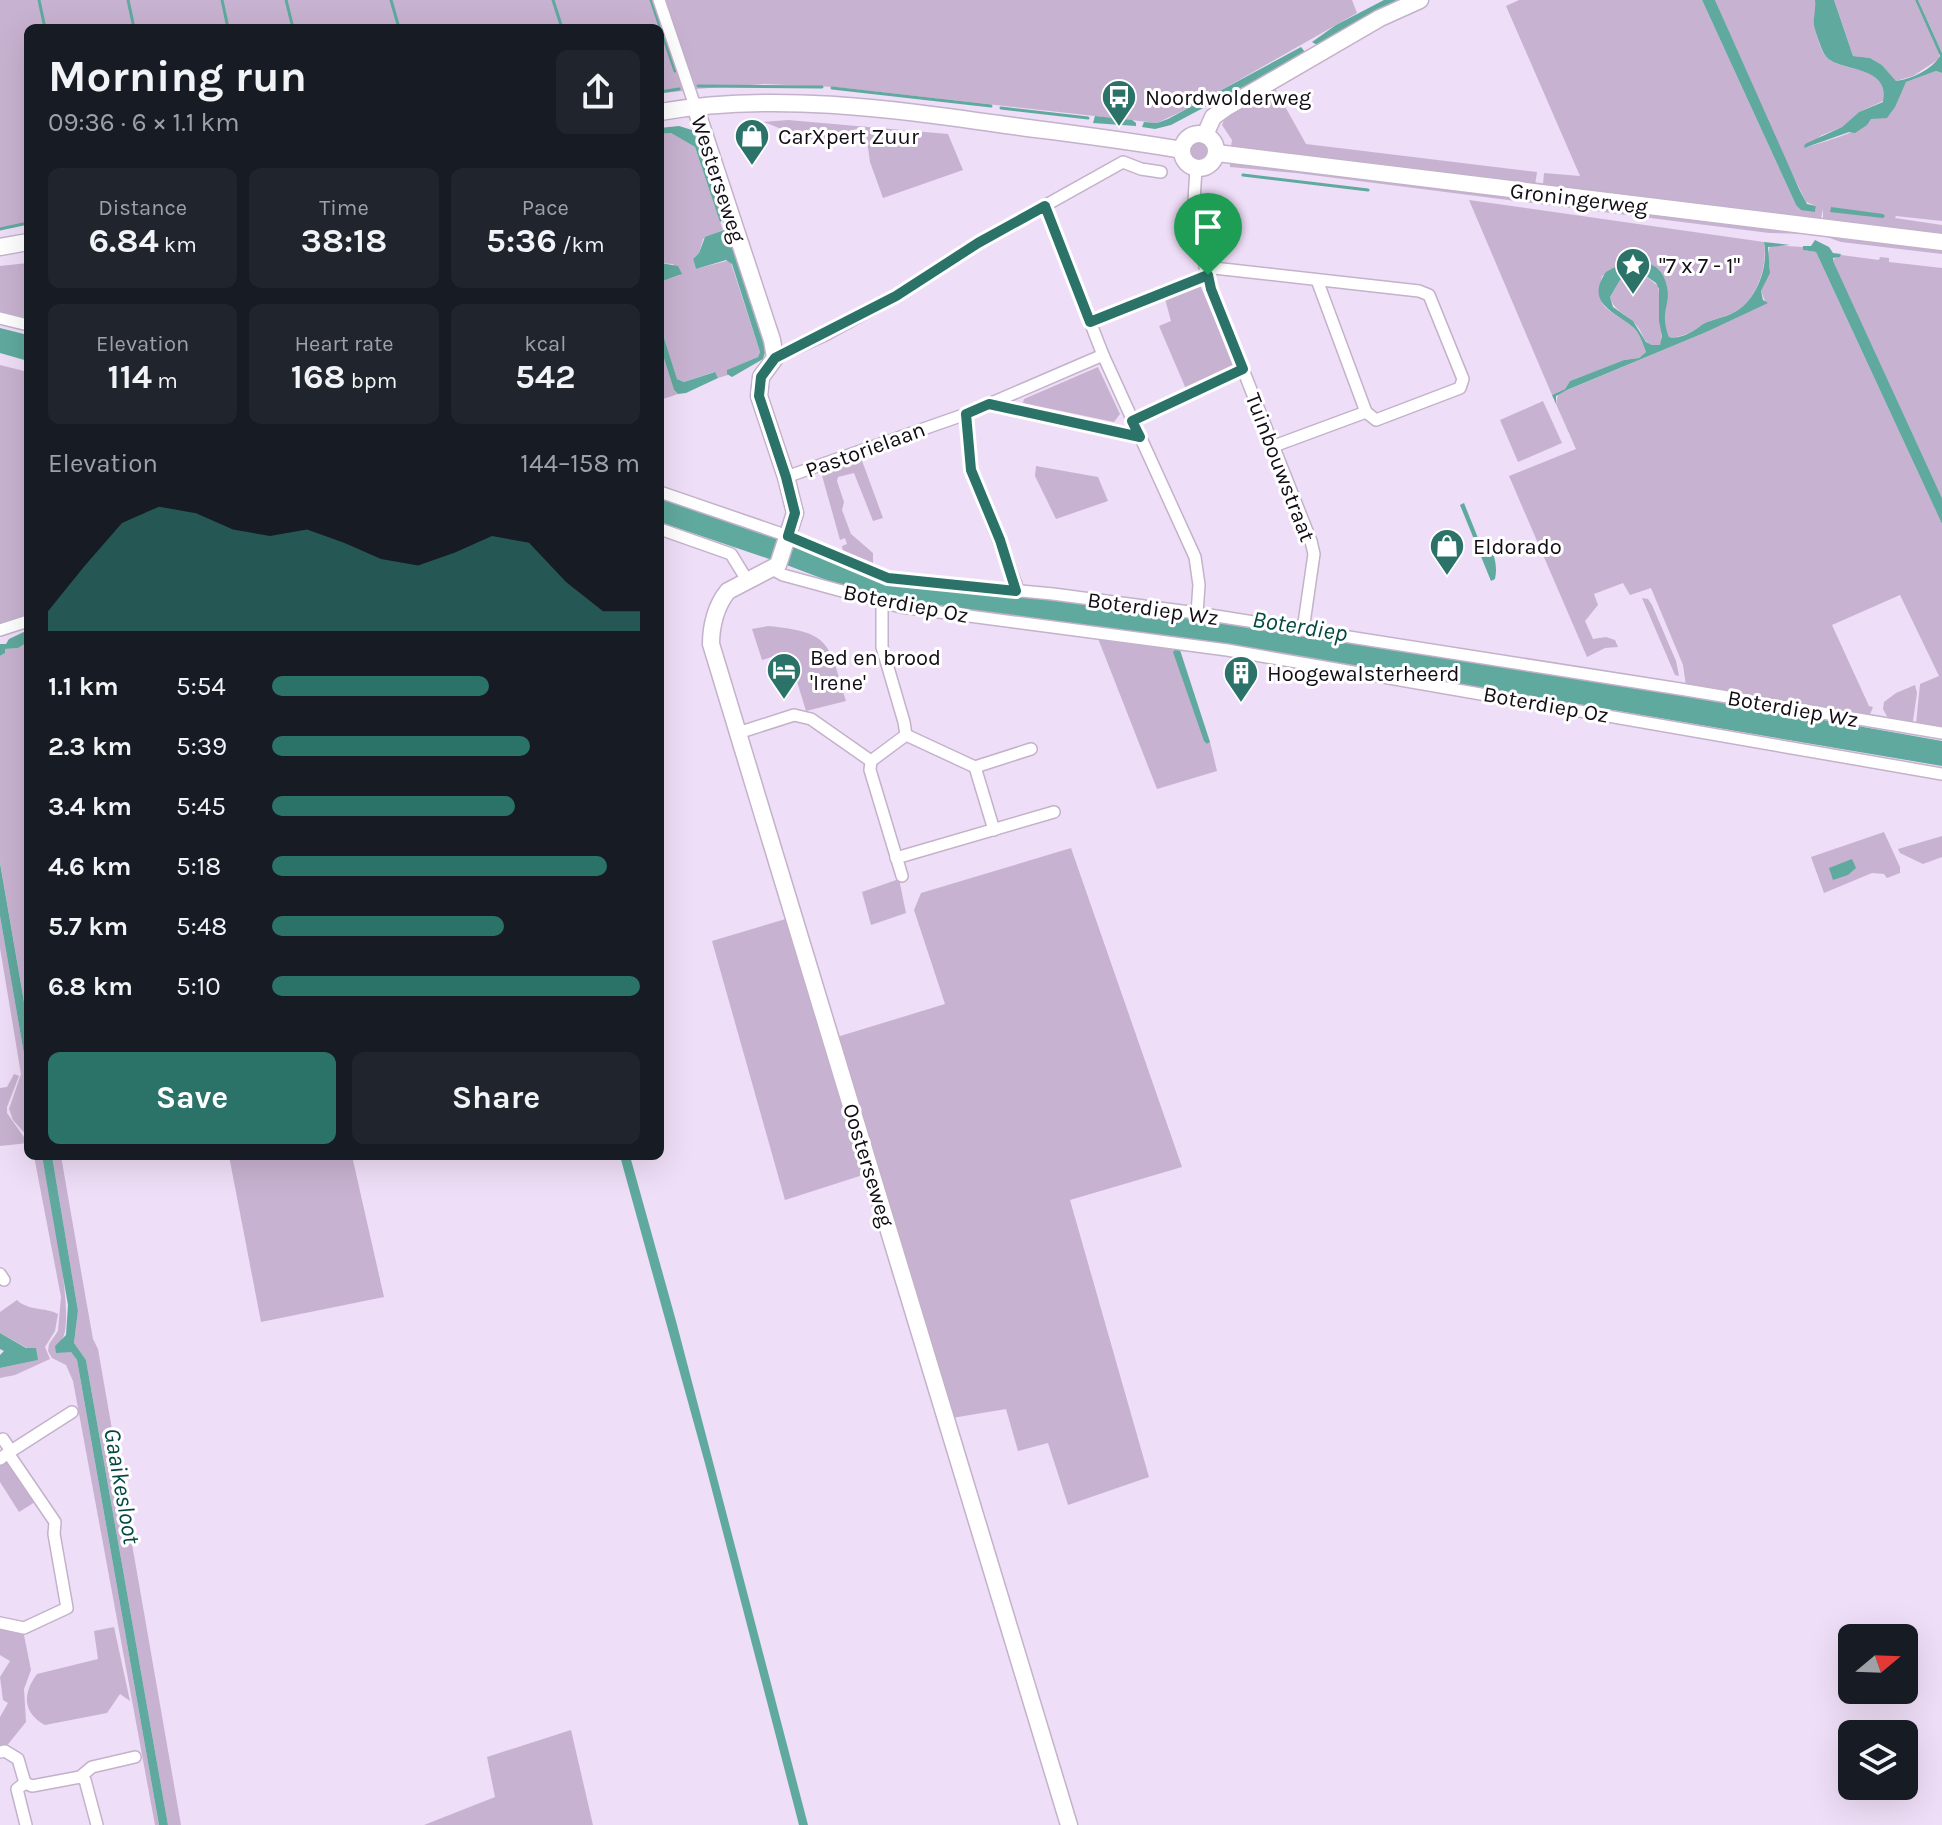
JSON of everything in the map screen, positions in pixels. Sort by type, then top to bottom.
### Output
[{"type":"street","name":"Westerseweg","points":[[659,0],[772,340],[775,358]]},
{"type":"street","points":[[1205,135],[1213,117],[1227,107],[1380,18],[1420,0]]},
{"type":"street","points":[[664,111],[695,106],[792,101],[936,115],[1182,150]]},
{"type":"street","points":[[1205,135],[1214,142],[1217,153],[1210,165],[1196,168],[1187,164],[1182,150],[1187,138],[1205,135]]},
{"type":"street","name":"Groningerweg","points":[[1217,153],[1942,242]]},
{"type":"street","points":[[775,567],[795,513],[759,396],[761,377],[775,358],[896,296],[978,243],[1123,162],[1161,172]]},
{"type":"street","name":"Tuinbouwstraat","points":[[1196,168],[1194,201],[1211,289],[1311,541],[1314,554],[1303,630]]},
{"type":"street","points":[[1045,206],[1103,355],[1195,557],[1199,585],[1197,613]]},
{"type":"street","points":[[0,247],[24,243]]},
{"type":"street","points":[[1090,322],[1206,271],[1317,280],[1419,291],[1429,295],[1463,384],[1376,420],[1366,412],[1317,280]]},
{"type":"street","points":[[0,318],[24,324]]},
{"type":"street","name":"Pastorielaan","points":[[786,477],[966,414],[1103,355]]},
{"type":"street","points":[[1132,421],[1243,369]]},
{"type":"street","points":[[989,404],[1140,437]]},
{"type":"street","points":[[1274,446],[1366,412]]},
{"type":"street","points":[[966,414],[971,470],[1000,540],[1016,591]]},
{"type":"street","name":"Boterdiep Wz","points":[[664,493],[888,578],[1197,613],[1666,686],[1942,733]]},
{"type":"street","points":[[664,530],[731,554],[747,580]]},
{"type":"street","name":"Oosterseweg","points":[[775,567],[747,580],[723,597],[711,630],[711,644],[1069,1825]]},
{"type":"street","name":"Boterdiep Oz","points":[[775,567],[783,575],[882,604],[1227,650],[1942,774]]},
{"type":"street","points":[[882,604],[882,647],[906,735]]},
{"type":"street","points":[[0,630],[24,622]]},
{"type":"street","points":[[738,733],[794,715],[811,719],[871,761]]},
{"type":"street","points":[[871,761],[906,735]]},
{"type":"street","points":[[906,735],[975,767],[1031,749]]},
{"type":"street","points":[[871,761],[870,770],[902,876]]},
{"type":"street","points":[[975,767],[994,830]]},
{"type":"street","points":[[896,858],[1054,812]]},
{"type":"street","points":[[6,1454],[72,1412]]},
{"type":"street","points":[[0,1623],[24,1628],[67,1608],[54,1534],[55,1522],[6,1454],[3,1439]]},
{"type":"street","points":[[0,1752],[5,1751],[18,1759],[25,1783]]},
{"type":"street","points":[[25,1783],[32,1786],[80,1777],[92,1767],[135,1757]]},
{"type":"street","points":[[80,1777],[85,1780],[97,1825]]},
{"type":"street","points":[[25,1783],[17,1789],[26,1825]]},
{"type":"shaded area","points":[[0,0],[656,0],[664,24],[24,24],[24,225],[0,230]]},
{"type":"shaded area","points":[[665,0],[1352,0],[1357,13],[1197,104],[1157,123],[835,87],[764,84],[696,89]]},
{"type":"shaded area","points":[[1384,0],[1397,0],[1317,45],[1312,42],[1336,25]]},
{"type":"shaded area","points":[[1519,0],[1702,0],[1796,205],[1815,212],[1816,206],[1806,202],[1778,145],[1715,0],[1815,0],[1815,27],[1825,55],[1831,61],[1861,70],[1879,80],[1883,101],[1859,112],[1842,127],[1822,135],[1807,147],[1851,132],[1870,119],[1890,114],[1906,82],[1936,71],[1942,73],[1942,221],[1895,218],[1942,225],[1942,237],[1823,223],[1823,209],[1820,223],[1543,185],[1544,173],[1580,176],[1506,6]]},
{"type":"shaded area","points":[[1702,0],[1715,0],[1800,191],[1807,204],[1816,206],[1815,212],[1801,210],[1796,205]]},
{"type":"shaded area","points":[[1815,0],[1834,0],[1853,56],[1870,58],[1882,65],[1896,81],[1921,73],[1940,56],[1915,0],[1918,0],[1942,53],[1942,73],[1936,71],[1906,82],[1887,118],[1871,119],[1855,133],[1849,132],[1804,148],[1805,144],[1842,127],[1859,112],[1883,102],[1879,81],[1871,75],[1831,61],[1825,55],[1814,25]]},
{"type":"shaded area","points":[[1834,0],[1915,0],[1939,59],[1913,76],[1896,81],[1882,65],[1870,58],[1853,56]]},
{"type":"shaded area","points":[[1918,0],[1942,0],[1942,53]]},
{"type":"shaded area","points":[[664,25],[680,75],[683,91],[664,93]]},
{"type":"shaded area","points":[[1301,47],[1305,52],[1301,56],[1171,125],[1155,129],[1142,127],[1144,122],[1157,123],[1168,119]]},
{"type":"shaded area","points":[[1273,85],[1306,144],[1537,172],[1535,185],[1231,146],[1232,140],[1222,125],[1228,110]]},
{"type":"shaded area","points":[[1095,116],[1132,120],[1136,126],[1093,123]]},
{"type":"shaded area","points":[[788,120],[863,127],[834,137],[816,139],[763,122]]},
{"type":"shaded area","points":[[679,126],[692,130],[697,136],[724,219],[720,222],[695,147],[671,133],[664,134],[664,128]]},
{"type":"shaded area","points":[[865,127],[948,134],[963,170],[883,198],[870,162]]},
{"type":"shaded area","points":[[671,133],[695,147],[723,230],[703,239],[699,253],[693,259],[696,269],[730,260],[760,352],[758,357],[728,370],[728,375],[718,378],[714,372],[684,382],[677,379],[664,338],[664,281],[680,275],[673,264],[664,263],[664,134]]},
{"type":"shaded area","points":[[1200,139],[1211,146],[1212,151],[1205,162],[1200,163],[1189,156],[1188,151],[1195,140]]},
{"type":"shaded area","points":[[1230,162],[1818,234],[1769,233],[1230,167]]},
{"type":"shaded area","points":[[1469,200],[1764,242],[1762,272],[1754,292],[1741,307],[1678,337],[1669,337],[1663,321],[1660,271],[1643,261],[1602,276],[1600,297],[1603,303],[1634,328],[1646,352],[1639,358],[1624,360],[1570,381],[1565,389],[1552,395]]},
{"type":"shaded area","points":[[1831,207],[1883,214],[1885,216],[1830,212]]},
{"type":"shaded area","points":[[729,231],[767,346],[763,359],[732,377],[727,370],[758,357],[760,352],[732,264],[726,260],[696,269],[693,259],[705,237]]},
{"type":"shaded area","points":[[1821,235],[1942,246],[1942,254],[1841,242]]},
{"type":"shaded area","points":[[1815,240],[1829,247],[1833,253],[1841,254],[1833,261],[1942,498],[1942,524],[1816,252],[1803,250],[1803,246],[1811,246]]},
{"type":"shaded area","points":[[1764,242],[1790,245],[1768,247],[1770,273],[1761,291],[1763,300],[1768,303],[1567,390],[1556,396],[1556,404],[1552,395],[1565,389],[1570,381],[1624,360],[1639,358],[1646,352],[1636,330],[1600,300],[1600,283],[1606,272],[1633,262],[1651,264],[1658,269],[1667,287],[1666,328],[1669,337],[1678,337],[1729,315],[1749,300],[1763,272]],"holes":[[[1643,274],[1659,289],[1660,345],[1646,342],[1633,321],[1613,307],[1610,297],[1620,280]]]},
{"type":"shaded area","points":[[1770,245],[1803,247],[1803,250],[1816,252],[1942,524],[1942,729],[1916,724],[1920,684],[1939,676],[1900,595],[1832,625],[1869,706],[1873,707],[1869,717],[1686,686],[1683,665],[1651,588],[1630,595],[1623,583],[1594,594],[1598,605],[1585,621],[1593,639],[1606,637],[1615,640],[1618,647],[1605,648],[1587,657],[1509,476],[1576,449],[1556,404],[1558,394],[1704,333],[1765,301],[1761,291],[1770,269]]},
{"type":"shaded area","points":[[1841,255],[1879,260],[1880,257],[1889,258],[1889,262],[1942,268],[1942,498],[1832,260]]},
{"type":"shaded area","points":[[24,263],[24,317],[0,311],[0,266]]},
{"type":"shaded area","points":[[664,264],[678,266],[682,274],[664,281]]},
{"type":"shaded area","points":[[1643,274],[1658,286],[1661,345],[1648,343],[1610,297],[1620,280]]},
{"type":"shaded area","points":[[1200,285],[1235,367],[1186,389],[1159,326],[1171,321],[1165,299]]},
{"type":"shaded area","points":[[0,328],[24,334],[24,360],[0,353]]},
{"type":"shaded area","points":[[664,338],[677,379],[684,382],[715,372],[718,378],[686,393],[678,394],[664,359]]},
{"type":"shaded area","points":[[664,359],[674,390],[678,394],[664,399]]},
{"type":"shaded area","points":[[0,365],[24,371],[24,619],[0,625]]},
{"type":"shaded area","points":[[1098,367],[1120,414],[1114,422],[1023,403],[1024,399]]},
{"type":"shaded area","points":[[1543,401],[1562,443],[1518,462],[1500,420]]},
{"type":"shaded area","points":[[861,458],[883,518],[873,521],[854,473],[838,477],[837,481],[844,502],[842,510],[851,534],[873,553],[873,564],[843,552],[842,546],[847,544],[845,538],[840,540],[821,472]]},
{"type":"shaded area","points":[[1036,466],[1098,477],[1108,501],[1056,519],[1035,476]]},
{"type":"shaded area","points":[[664,497],[777,539],[789,547],[795,546],[870,574],[1172,614],[1572,675],[1942,741],[1942,766],[1193,639],[871,597],[664,523]]},
{"type":"shaded area","points":[[1464,503],[1478,538],[1487,541],[1493,555],[1496,574],[1491,581],[1460,505]]},
{"type":"shaded area","points":[[1642,598],[1648,599],[1652,605],[1676,661],[1679,676],[1675,675]]},
{"type":"shaded area","points":[[768,626],[805,632],[825,644],[836,666],[846,701],[806,711],[788,652],[762,660],[752,629]]},
{"type":"shaded area","points":[[24,632],[24,644],[5,649],[0,656],[0,644],[6,644],[9,639]]},
{"type":"shaded area","points":[[1097,636],[1176,646],[1217,771],[1157,789]]},
{"type":"shaded area","points":[[24,644],[24,1002],[0,862],[0,656],[5,649]]},
{"type":"shaded area","points":[[1180,650],[1210,742],[1207,744],[1173,652]]},
{"type":"shaded area","points":[[1915,685],[1917,693],[1913,721],[1889,720],[1883,709],[1884,702]]},
{"type":"shaded area","points":[[1884,832],[1900,873],[1887,878],[1884,874],[1872,873],[1824,893],[1811,857]]},
{"type":"shaded area","points":[[1942,836],[1942,857],[1923,864],[1900,853],[1898,849]]},
{"type":"shaded area","points":[[1071,848],[1182,1167],[1070,1200],[1149,1477],[1068,1505],[1048,1443],[1018,1451],[1006,1409],[952,1418],[837,1037],[945,1004],[914,910],[921,893]]},
{"type":"shaded area","points":[[1852,859],[1856,868],[1848,875],[1833,880],[1829,868]]},
{"type":"shaded area","points":[[0,863],[24,1002],[24,1054],[0,916]]},
{"type":"shaded area","points":[[899,879],[906,913],[871,925],[862,892]]},
{"type":"shaded area","points":[[0,916],[24,1054],[24,1132],[13,1120],[9,1109],[21,1074],[0,948]]},
{"type":"shaded area","points":[[789,918],[866,1174],[785,1200],[712,941]]},
{"type":"shaded area","points":[[14,1074],[19,1076],[7,1113],[24,1137],[24,1143],[0,1146],[0,1088],[7,1087]]},
{"type":"shaded area","points":[[35,1160],[43,1160],[55,1223],[66,1308],[61,1341],[64,1351],[71,1352],[77,1360],[159,1825],[155,1825],[73,1381],[66,1365],[52,1358],[48,1351],[58,1331],[61,1297]]},
{"type":"shaded area","points":[[43,1160],[53,1160],[78,1311],[74,1343],[86,1360],[168,1825],[159,1825],[77,1360],[71,1352],[56,1353],[55,1346],[66,1335],[68,1305]]},
{"type":"shaded area","points":[[53,1160],[62,1160],[181,1825],[168,1825],[86,1360],[74,1343],[78,1311]]},
{"type":"shaded area","points":[[230,1160],[353,1160],[384,1297],[261,1322]]},
{"type":"shaded area","points":[[621,1160],[631,1160],[808,1825],[799,1825],[706,1467]]},
{"type":"shaded area","points":[[17,1300],[26,1306],[58,1314],[55,1331],[45,1347],[50,1359],[15,1375],[0,1378],[0,1368],[37,1360],[36,1348],[27,1348],[0,1333],[0,1312]]},
{"type":"shaded area","points":[[0,1333],[26,1348],[36,1348],[38,1360],[0,1368],[0,1355],[4,1351],[0,1349]]},
{"type":"shaded area","points":[[5,1460],[35,1502],[19,1512],[0,1482],[0,1463]]},
{"type":"shaded area","points":[[0,1626],[23,1630],[31,1670],[24,1689],[26,1722],[5,1748],[0,1749],[0,1717],[8,1703],[3,1700],[0,1677],[10,1661],[0,1655]]},
{"type":"shaded area","points":[[114,1627],[130,1701],[120,1694],[107,1713],[45,1725],[32,1715],[27,1696],[37,1674],[98,1659],[94,1631]]},
{"type":"shaded area","points":[[571,1730],[593,1825],[424,1825],[495,1797],[487,1757]]},
{"type":"waterway","points":[[39,0],[44,24]]},
{"type":"waterway","points":[[128,0],[133,24]]},
{"type":"waterway","points":[[222,0],[227,24]]},
{"type":"waterway","points":[[286,0],[292,24]]},
{"type":"waterway","points":[[391,0],[398,24]]},
{"type":"waterway","points":[[553,0],[561,24]]},
{"type":"waterway","points":[[651,0],[659,24]]},
{"type":"waterway","points":[[664,38],[675,71]]},
{"type":"waterway","points":[[698,86],[822,87]]},
{"type":"waterway","points":[[832,88],[991,106]]},
{"type":"waterway","points":[[664,91],[679,89]]},
{"type":"waterway","points":[[1001,108],[1088,118]]},
{"type":"waterway","points":[[1243,175],[1368,190]]},
{"type":"waterway","points":[[0,229],[24,224]]},
{"type":"place","name":"Noordwolderweg","points":[[1119,128]]},
{"type":"place","name":"CarXpert Zuur","points":[[752,167]]},
{"type":"place","name":"\"7 x 7 - 1\"","points":[[1633,296]]},
{"type":"place","name":"Eldorado","points":[[1447,577]]},
{"type":"place","name":"Bed en brood 'Irene'","points":[[784,701]]},
{"type":"place","name":"Hoogewalsterheerd","points":[[1241,704]]},
{"type":"route","points":[[1045,206],[1090,322],[1208,275],[1243,369],[1132,421],[1140,437],[989,404],[966,414],[971,470],[1000,540],[1016,591],[888,578],[788,536],[795,513],[759,396],[761,377],[775,358],[896,296],[978,243],[1045,206]]},
{"type":"water label","name":"Boterdiep","points":[[1300,626]]},
{"type":"water label","name":"Gaaikesloot","points":[[122,1486]]}]
